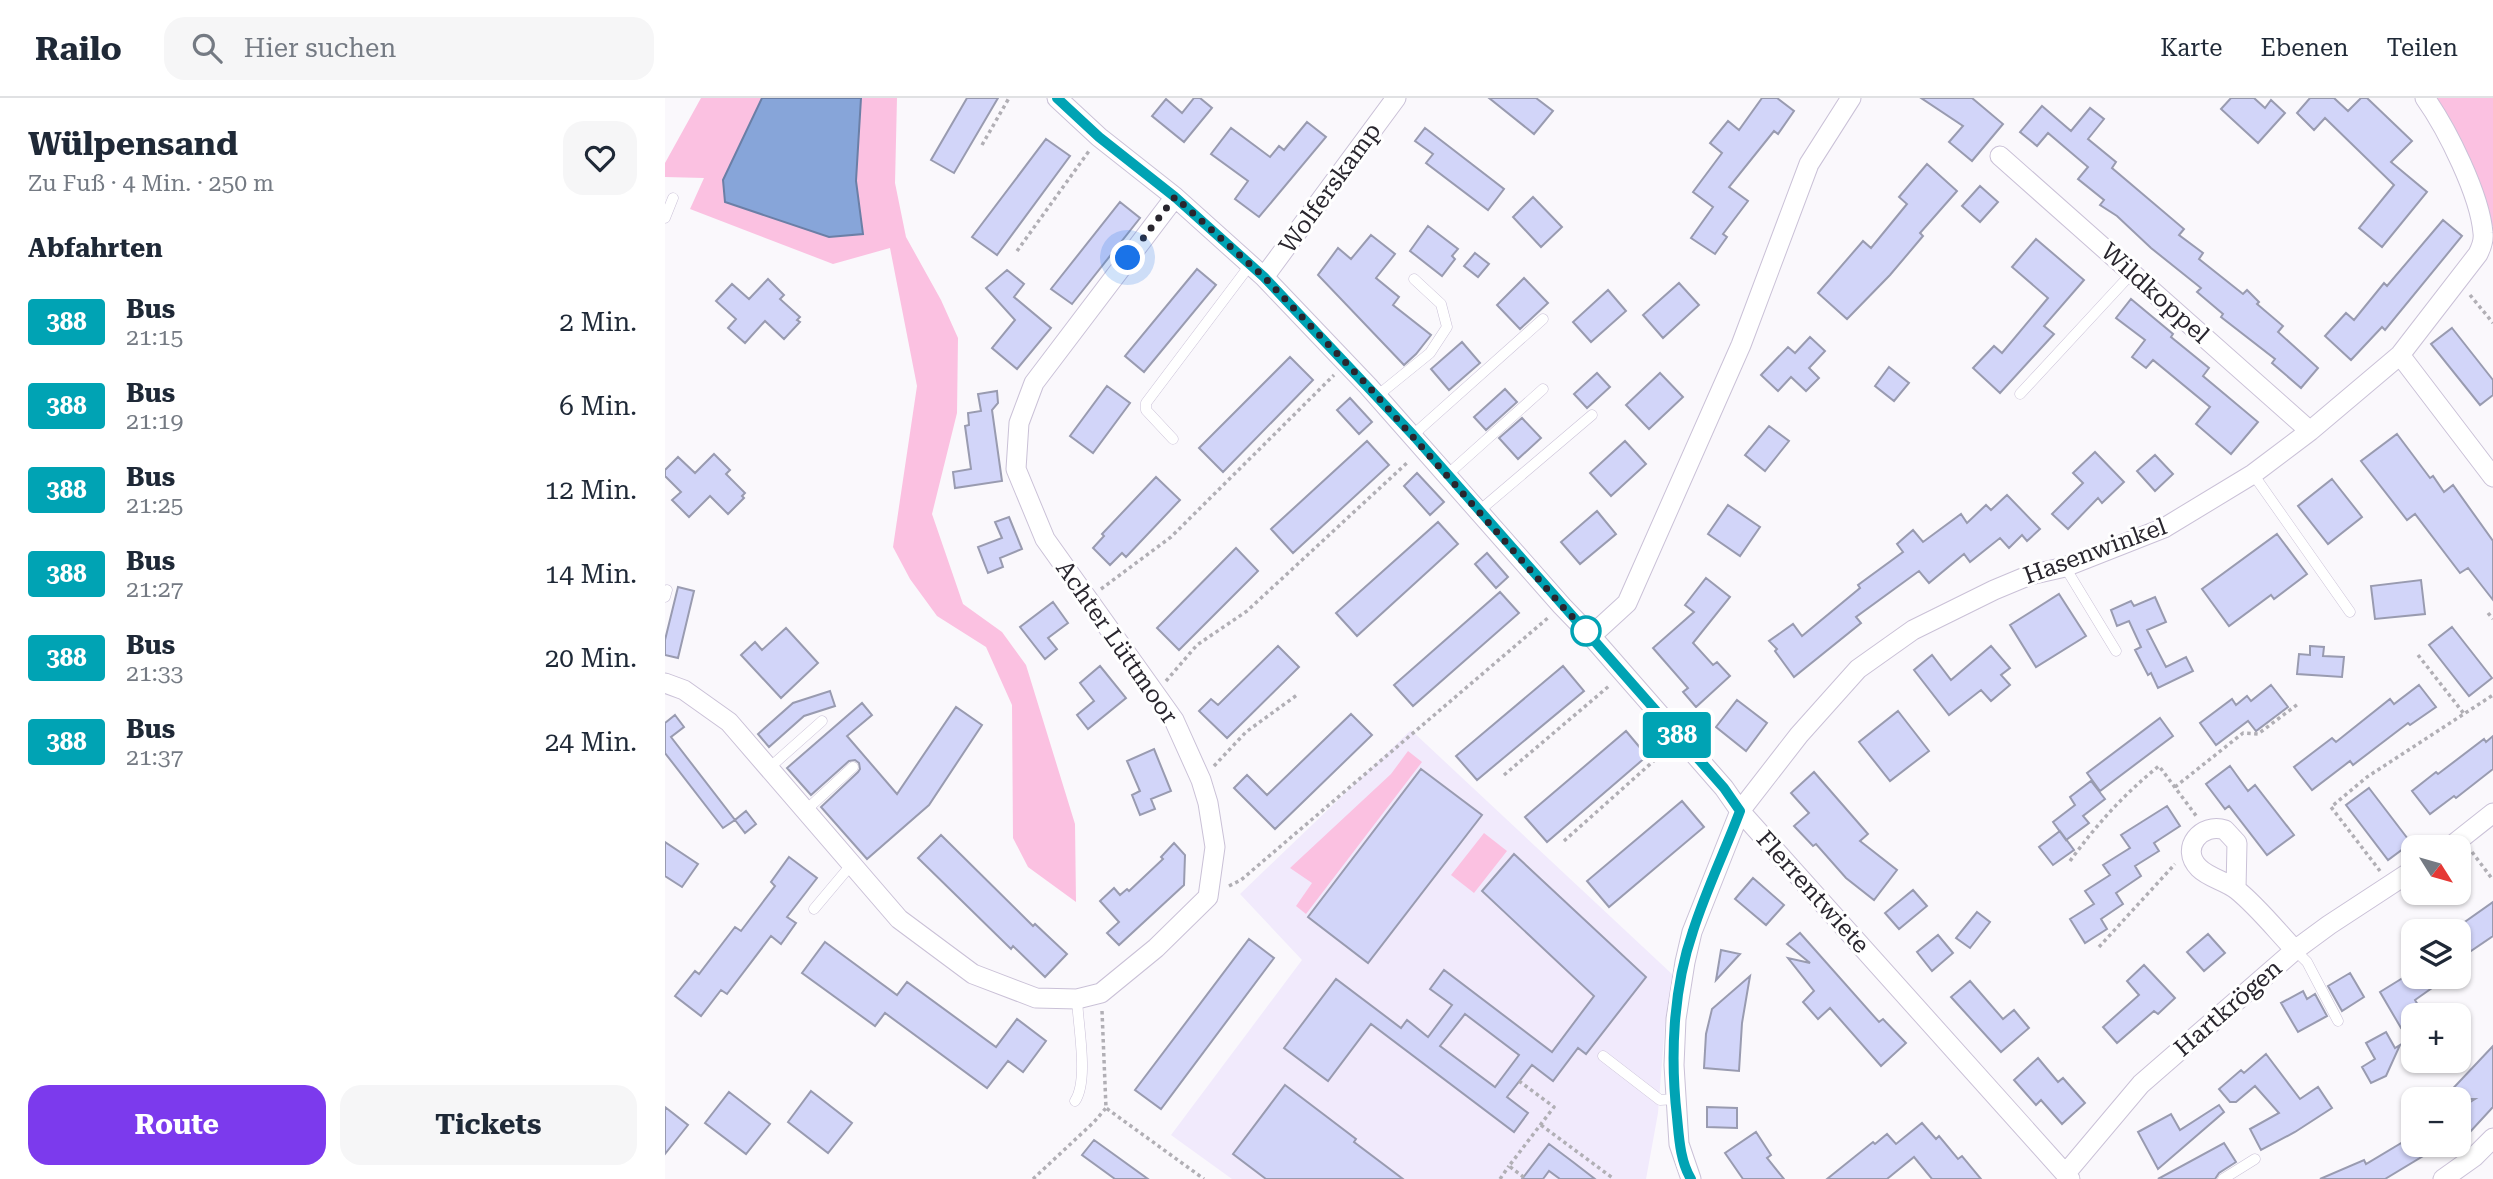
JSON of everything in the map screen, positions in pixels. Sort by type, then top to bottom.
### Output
[{"type":"street","name":"Wolferskamp","points":[[1257,271],[1396,98]]},
{"type":"street","points":[[1591,636],[1627,603],[1736,358],[1809,164],[1851,98]]},
{"type":"street","name":"Hasenwinkel","points":[[1688,1178],[1679,1144],[1675,1099],[1676,1019],[1692,932],[1740,811],[1799,735],[1858,669],[1913,630],[2030,575],[2065,567],[2164,528],[2253,474],[2310,431],[2400,355],[2478,254],[2483,233],[2475,200],[2447,134],[2425,98]]},
{"type":"street","name":"Flerrentwiete","points":[[1062,99],[1099,137],[1175,197],[1257,271],[1377,396],[1724,788],[1740,811],[2068,1176]]},
{"type":"street","name":"Wildkoppel","points":[[2000,156],[2310,431]]},
{"type":"street","name":"Achter Lüttmoor","points":[[1175,197],[1034,383],[1019,423],[1016,469],[1045,539],[1174,720],[1201,780],[1208,803],[1215,847],[1208,897]]},
{"type":"street","points":[[2400,355],[2493,477]]},
{"type":"street","points":[[665,683],[684,690],[729,722],[899,919],[973,974],[1036,998],[1077,999],[1101,993],[1156,948],[1208,897]]},
{"type":"street","points":[[2466,835],[2493,813]]},
{"type":"street","points":[[2236,889],[2238,850],[2234,838],[2219,828],[2207,829],[2195,838],[2192,845],[2192,855],[2198,867],[2236,889],[2295,950]]},
{"type":"street","name":"Hartkrögen","points":[[2068,1176],[2141,1084],[2295,950],[2401,878]]},
{"type":"street","points":[[2443,1179],[2474,1157],[2493,1138]]},
{"type":"lane","points":[[665,218],[673,198]]},
{"type":"lane","points":[[1173,439],[1146,411],[1146,403],[1257,271]]},
{"type":"lane","points":[[2019,394],[2132,272]]},
{"type":"lane","points":[[1377,396],[1430,353],[1447,327],[1441,304],[1414,279]]},
{"type":"lane","points":[[1418,441],[1543,319]]},
{"type":"lane","points":[[1447,475],[1543,389]]},
{"type":"lane","points":[[1479,511],[1592,415]]},
{"type":"lane","points":[[2253,474],[2350,612]]},
{"type":"lane","points":[[2065,567],[2116,651]]},
{"type":"lane","points":[[768,769],[822,721]]},
{"type":"lane","points":[[805,812],[853,767]]},
{"type":"lane","points":[[814,909],[851,864]]},
{"type":"lane","points":[[2295,950],[2307,962],[2338,1021]]},
{"type":"lane","points":[[1075,1101],[1081,1093],[1083,1076],[1077,999]]},
{"type":"lane","points":[[1603,1056],[1660,1100],[1675,1099]]},
{"type":"lane","points":[[2223,1179],[2255,1159]]},
{"type":"path","points":[[982,145],[1009,98]]},
{"type":"path","points":[[1017,251],[1099,137]]},
{"type":"path","points":[[2458,279],[2493,323]]},
{"type":"path","points":[[1088,599],[1171,537],[1346,363]]},
{"type":"path","points":[[1155,693],[1197,645],[1247,611],[1418,441]]},
{"type":"path","points":[[1208,897],[1241,880],[1562,606]]},
{"type":"path","points":[[2489,613],[2493,619]]},
{"type":"path","points":[[2418,655],[2465,715]]},
{"type":"path","points":[[1504,775],[1623,673]]},
{"type":"path","points":[[1201,780],[1246,732],[1297,695]]},
{"type":"path","points":[[2390,885],[2331,807],[2367,777],[2493,695]]},
{"type":"path","points":[[2175,787],[2243,733],[2258,734],[2298,704]]},
{"type":"path","points":[[1564,841],[1680,738]]},
{"type":"path","points":[[2070,861],[2105,814],[2159,766],[2207,829]]},
{"type":"path","points":[[2099,947],[2192,845]]},
{"type":"path","points":[[2471,858],[2493,880]]},
{"type":"path","points":[[1033,1179],[1106,1108],[1101,993]]},
{"type":"path","points":[[1500,1179],[1554,1107],[1519,1081]]},
{"type":"path","points":[[1106,1108],[1204,1179]]},
{"type":"path","points":[[1541,1125],[1614,1179]]},
{"type":"path","points":[[1509,1166],[1526,1179]]},
{"type":"shaded area","points":[[701,98],[897,98],[895,183],[906,237],[941,300],[958,338],[957,413],[932,514],[963,604],[1002,632],[1026,665],[1075,824],[1076,902],[1028,867],[1013,838],[1012,705],[986,647],[937,616],[910,579],[893,547],[917,386],[890,248],[833,264],[690,209],[704,178],[665,177],[665,163]]},
{"type":"shaded area","points":[[2422,98],[2493,98],[2493,226],[2482,225]]},
{"type":"shaded area","points":[[1411,730],[1673,975],[1665,1024],[1658,1113],[1646,1179],[1232,1179],[1171,1135],[1302,960],[1240,894]]},
{"type":"shaded area","points":[[1408,751],[1422,762],[1306,914],[1296,906],[1312,883],[1290,868],[1391,774]]},
{"type":"shaded area","points":[[1484,833],[1507,851],[1474,893],[1451,875]]},
{"type":"water","points":[[762,98],[861,98],[856,181],[863,234],[829,237],[725,202],[723,180]]},
{"type":"building","points":[[967,98],[998,98],[954,173],[931,160]]},
{"type":"building","points":[[1194,98],[1200,98],[1212,108],[1184,142],[1152,116],[1166,99],[1182,113]]},
{"type":"building","points":[[1489,98],[1536,98],[1553,111],[1534,134]]},
{"type":"building","points":[[1762,98],[1777,98],[1794,111],[1778,134],[1774,131],[1729,187],[1748,201],[1723,234],[1727,237],[1715,254],[1691,238],[1713,207],[1693,192],[1722,153],[1710,143],[1728,121],[1739,130]]},
{"type":"building","points":[[1921,98],[1972,98],[2003,124],[1972,161],[1949,142],[1963,126]]},
{"type":"building","points":[[2231,98],[2254,98],[2265,108],[2271,100],[2285,113],[2258,143],[2221,109]]},
{"type":"building","points":[[2310,98],[2334,98],[2348,111],[2361,98],[2367,98],[2412,141],[2391,162],[2427,192],[2382,247],[2359,228],[2394,185],[2325,118],[2314,130],[2297,113]]},
{"type":"building","points":[[2042,106],[2071,131],[2090,108],[2104,119],[2088,139],[2116,162],[2112,168],[2184,229],[2179,235],[2203,253],[2199,259],[2243,294],[2247,290],[2259,302],[2257,304],[2283,326],[2278,332],[2318,368],[2301,388],[2272,363],[2275,359],[2221,317],[2223,314],[2197,292],[2201,288],[2151,248],[2117,216],[2100,205],[2104,200],[2078,179],[2088,167],[2048,133],[2037,146],[2020,132]]},
{"type":"building","points":[[1307,122],[1326,137],[1259,217],[1235,199],[1248,181],[1211,154],[1231,128],[1270,157],[1279,146],[1284,150]]},
{"type":"building","points":[[1425,128],[1504,189],[1488,210],[1426,163],[1433,154],[1415,141]]},
{"type":"building","points":[[1046,139],[1070,156],[997,255],[972,237]]},
{"type":"building","points":[[1927,164],[1957,191],[1920,233],[1923,236],[1890,275],[1847,319],[1818,293],[1863,241],[1871,248],[1907,204],[1899,197]]},
{"type":"building","points":[[1980,186],[1998,202],[1980,222],[1962,206]]},
{"type":"building","points":[[1533,197],[1562,227],[1541,247],[1513,217]]},
{"type":"building","points":[[1120,202],[1140,218],[1072,304],[1051,289]]},
{"type":"building","points":[[2443,220],[2462,236],[2385,330],[2382,327],[2351,360],[2325,336],[2346,313],[2354,320],[2384,283],[2387,286]]},
{"type":"building","points":[[1428,226],[1458,249],[1452,256],[1455,259],[1442,276],[1410,251]]},
{"type":"building","points":[[1371,235],[1395,254],[1376,278],[1399,297],[1393,305],[1431,335],[1404,365],[1318,275],[1338,248],[1351,259]]},
{"type":"building","points":[[2036,239],[2084,280],[2044,326],[2054,334],[2000,393],[1973,368],[1994,346],[2002,353],[2048,298],[2012,267]]},
{"type":"building","points":[[1475,253],[1489,264],[1478,277],[1464,266]]},
{"type":"building","points":[[1197,269],[1216,285],[1144,372],[1125,356]]},
{"type":"building","points":[[1007,270],[1024,284],[1014,297],[1051,328],[1017,369],[992,348],[1015,320],[986,288]]},
{"type":"building","points":[[1524,278],[1548,303],[1520,329],[1497,305]]},
{"type":"building","points":[[768,279],[784,295],[780,299],[800,317],[797,320],[800,322],[784,339],[765,321],[745,343],[728,328],[736,319],[716,301],[732,284],[749,299]]},
{"type":"building","points":[[1679,283],[1699,305],[1663,338],[1643,315]]},
{"type":"building","points":[[1608,290],[1626,311],[1591,342],[1573,322]]},
{"type":"building","points":[[2131,299],[2209,368],[2203,376],[2258,422],[2231,454],[2196,424],[2210,407],[2153,360],[2146,368],[2132,357],[2145,340],[2116,318]]},
{"type":"building","points":[[2452,328],[2493,380],[2493,395],[2480,405],[2431,344]]},
{"type":"building","points":[[1810,337],[1825,351],[1809,368],[1819,378],[1806,391],[1791,377],[1778,391],[1761,375],[1788,347],[1795,353]]},
{"type":"building","points":[[1462,342],[1480,363],[1449,390],[1431,369]]},
{"type":"building","points":[[1290,357],[1313,380],[1223,472],[1199,448]]},
{"type":"building","points":[[1889,367],[1909,383],[1894,401],[1875,386]]},
{"type":"building","points":[[1597,373],[1610,387],[1587,408],[1574,394]]},
{"type":"building","points":[[1660,373],[1683,397],[1649,429],[1626,405]]},
{"type":"building","points":[[1107,386],[1130,403],[1093,453],[1070,436]]},
{"type":"building","points":[[1505,389],[1517,402],[1486,430],[1474,417]]},
{"type":"building","points":[[997,391],[998,403],[992,410],[1002,481],[955,488],[953,472],[971,469],[965,426],[969,425],[968,413],[981,411],[978,394]]},
{"type":"building","points":[[1350,398],[1372,422],[1359,434],[1337,410]]},
{"type":"building","points":[[1522,418],[1541,438],[1518,459],[1499,438]]},
{"type":"building","points":[[1769,426],[1789,441],[1765,471],[1745,455]]},
{"type":"building","points":[[2397,434],[2444,492],[2453,485],[2493,541],[2493,600],[2468,568],[2460,573],[2415,514],[2407,520],[2361,461]]},
{"type":"building","points":[[1367,441],[1389,465],[1293,553],[1271,529]]},
{"type":"building","points":[[1625,441],[1646,464],[1611,496],[1590,473]]},
{"type":"building","points":[[2095,452],[2124,482],[2102,503],[2098,498],[2068,529],[2052,514],[2083,483],[2073,473]]},
{"type":"building","points":[[714,454],[730,470],[726,474],[745,493],[742,496],[744,498],[728,514],[710,496],[689,517],[672,500],[681,492],[665,476],[665,470],[678,457],[695,473]]},
{"type":"building","points":[[2155,455],[2173,474],[2155,491],[2137,471]]},
{"type":"building","points":[[1417,473],[1444,502],[1430,515],[1404,486]]},
{"type":"building","points":[[1156,477],[1180,500],[1126,557],[1122,553],[1110,565],[1093,548],[1104,536],[1102,534]]},
{"type":"building","points":[[2332,479],[2362,517],[2328,544],[2298,506]]},
{"type":"building","points":[[2007,495],[2040,529],[2027,541],[2022,535],[2009,548],[2000,538],[1970,562],[1964,554],[1929,583],[1919,571],[1856,617],[1861,623],[1794,677],[1769,641],[1793,624],[1802,636],[1860,588],[1858,585],[1903,552],[1897,544],[1913,530],[1923,542],[1961,514],[1967,523],[1986,505],[1991,510]]},
{"type":"building","points":[[1728,505],[1760,527],[1740,556],[1708,534]]},
{"type":"building","points":[[1597,511],[1616,534],[1580,564],[1561,542]]},
{"type":"building","points":[[1009,517],[1022,549],[1000,558],[1003,567],[988,573],[978,547],[1002,538],[995,522]]},
{"type":"building","points":[[1438,522],[1458,544],[1357,636],[1336,613]]},
{"type":"building","points":[[2277,534],[2307,574],[2274,599],[2271,595],[2229,626],[2202,589]]},
{"type":"building","points":[[1236,548],[1258,571],[1179,650],[1157,628]]},
{"type":"building","points":[[1487,553],[1508,577],[1496,588],[1475,564]]},
{"type":"building","points":[[1706,578],[1730,597],[1693,643],[1713,665],[1717,662],[1730,676],[1696,707],[1683,692],[1688,688],[1653,648],[1694,612],[1685,605]]},
{"type":"building","points":[[2421,580],[2425,614],[2375,619],[2371,586]]},
{"type":"building","points":[[678,587],[694,591],[678,658],[665,655],[665,640]]},
{"type":"building","points":[[1500,592],[1519,613],[1413,706],[1394,685]]},
{"type":"building","points":[[2059,594],[2086,636],[2036,667],[2010,625]]},
{"type":"building","points":[[2155,597],[2166,622],[2147,630],[2166,667],[2186,657],[2193,671],[2158,688],[2135,650],[2141,647],[2129,621],[2117,626],[2111,610],[2131,601],[2134,606]]},
{"type":"building","points":[[1053,602],[1068,623],[1048,638],[1057,649],[1045,659],[1020,627]]},
{"type":"building","points":[[2452,627],[2492,678],[2469,696],[2429,645]]},
{"type":"building","points":[[786,628],[818,663],[781,698],[741,655],[755,642],[762,650]]},
{"type":"building","points":[[1278,646],[1299,667],[1227,738],[1199,711],[1211,699],[1218,705]]},
{"type":"building","points":[[1991,646],[2010,668],[2001,675],[2010,685],[1991,701],[1981,690],[1949,715],[1914,670],[1932,655],[1951,680]]},
{"type":"building","points":[[2310,646],[2324,647],[2323,656],[2344,657],[2342,677],[2297,674],[2299,654],[2310,655]]},
{"type":"building","points":[[1100,666],[1126,698],[1088,729],[1077,715],[1094,701],[1080,683]]},
{"type":"building","points":[[1563,666],[1584,691],[1477,780],[1456,756]]},
{"type":"building","points":[[2271,685],[2288,707],[2256,731],[2248,721],[2216,745],[2200,723],[2232,699],[2236,705],[2247,696],[2251,701]]},
{"type":"building","points":[[2419,685],[2436,707],[2410,725],[2408,723],[2353,765],[2350,761],[2312,790],[2294,767],[2332,738],[2336,742],[2390,699],[2394,704]]},
{"type":"building","points":[[830,691],[835,706],[804,716],[769,747],[758,734],[793,703]]},
{"type":"building","points":[[1737,700],[1767,723],[1746,751],[1716,727]]},
{"type":"building","points":[[862,703],[872,715],[847,736],[897,794],[956,707],[982,725],[929,805],[867,859],[821,807],[858,772],[859,763],[855,760],[849,761],[811,795],[787,768]]},
{"type":"building","points":[[1898,711],[1929,751],[1890,781],[1859,742]]},
{"type":"building","points":[[1351,714],[1372,735],[1275,829],[1234,788],[1247,775],[1267,795]]},
{"type":"building","points":[[675,715],[684,727],[671,737],[735,820],[723,828],[665,753],[665,723]]},
{"type":"building","points":[[2160,718],[2173,736],[2100,791],[2087,773]]},
{"type":"building","points":[[1626,731],[1647,756],[1547,842],[1525,817]]},
{"type":"building","points":[[2493,736],[2493,769],[2430,814],[2412,791],[2484,739],[2486,742]]},
{"type":"building","points":[[1154,749],[1171,791],[1151,799],[1155,809],[1140,815],[1132,795],[1140,791],[1127,761]]},
{"type":"building","points":[[2230,766],[2248,791],[2255,785],[2294,835],[2267,855],[2229,806],[2225,809],[2206,784]]},
{"type":"building","points":[[1421,769],[1482,815],[1368,963],[1308,917]]},
{"type":"building","points":[[1814,772],[1868,834],[1860,841],[1897,870],[1874,900],[1846,878],[1816,844],[1813,846],[1794,826],[1809,813],[1791,793]]},
{"type":"building","points":[[2091,781],[2105,799],[2083,816],[2089,823],[2066,840],[2053,822],[2075,805],[2070,797]]},
{"type":"building","points":[[2369,788],[2405,835],[2401,835],[2401,850],[2388,860],[2346,805]]},
{"type":"building","points":[[1682,801],[1704,827],[1609,907],[1587,881]]},
{"type":"building","points":[[2167,806],[2180,826],[2154,843],[2159,851],[2135,866],[2141,876],[2116,893],[2123,904],[2101,919],[2107,929],[2085,943],[2070,919],[2094,904],[2085,891],[2110,875],[2103,865],[2130,848],[2121,835]]},
{"type":"building","points":[[746,811],[756,824],[745,833],[735,820]]},
{"type":"building","points":[[2060,831],[2074,850],[2053,865],[2039,847]]},
{"type":"building","points":[[941,835],[1033,926],[1035,924],[1067,954],[1045,977],[1013,946],[1011,949],[918,858]]},
{"type":"building","points":[[665,842],[698,864],[682,887],[665,876]]},
{"type":"building","points":[[1174,843],[1185,855],[1184,885],[1119,945],[1107,933],[1119,922],[1100,901],[1114,888],[1120,895],[1127,889],[1129,891],[1163,859],[1161,857]]},
{"type":"building","points":[[1514,854],[1646,977],[1586,1054],[1578,1048],[1553,1081],[1532,1065],[1507,1097],[1528,1113],[1514,1132],[1371,1024],[1328,1081],[1284,1048],[1336,979],[1401,1028],[1407,1020],[1428,1037],[1452,1005],[1430,989],[1444,970],[1552,1052],[1594,996],[1482,891]],"holes":[[[1465,1014],[1519,1055],[1495,1087],[1440,1046]]]},
{"type":"building","points":[[789,857],[817,878],[787,917],[796,923],[781,944],[771,936],[727,994],[721,990],[701,1016],[675,996],[695,971],[699,974],[735,927],[741,931],[775,886],[771,882]]},
{"type":"building","points":[[1753,878],[1784,905],[1766,925],[1735,899]]},
{"type":"building","points":[[1913,890],[1927,906],[1899,929],[1885,913]]},
{"type":"building","points":[[2493,902],[2493,936],[2471,951],[2471,919]]},
{"type":"building","points":[[1977,912],[1990,922],[1970,948],[1956,938]]},
{"type":"building","points":[[1800,933],[1879,1022],[1883,1019],[1906,1043],[1881,1066],[1830,1008],[1818,1019],[1803,1002],[1814,991],[1788,958],[1810,963],[1787,944]]},
{"type":"building","points":[[2208,934],[2225,953],[2204,971],[2187,952]]},
{"type":"building","points":[[1938,935],[1953,953],[1932,971],[1917,952]]},
{"type":"building","points":[[1249,939],[1274,958],[1161,1109],[1135,1090]]},
{"type":"building","points":[[825,942],[897,995],[907,982],[996,1047],[1017,1019],[1046,1041],[1023,1072],[1008,1061],[987,1088],[885,1013],[875,1026],[802,973]]},
{"type":"building","points":[[1721,950],[1740,954],[1716,980]]},
{"type":"building","points":[[2144,965],[2175,998],[2158,1014],[2154,1011],[2117,1043],[2103,1027],[2139,995],[2127,981]]},
{"type":"building","points":[[2350,973],[2364,997],[2342,1011],[2328,986]]},
{"type":"building","points":[[1750,976],[1742,1023],[1739,1071],[1704,1068],[1706,1034],[1712,1009]]},
{"type":"building","points":[[2401,979],[2401,989],[2431,989],[2415,1000],[2417,1003],[2401,1003],[2401,1028],[2380,992]]},
{"type":"building","points":[[1970,981],[2003,1019],[2014,1010],[2029,1028],[2001,1052],[1951,997]]},
{"type":"building","points":[[2303,991],[2307,999],[2315,994],[2327,1016],[2298,1032],[2281,1003]]},
{"type":"building","points":[[2386,1032],[2395,1048],[2400,1045],[2386,1076],[2371,1083],[2362,1067],[2375,1059],[2366,1043]]},
{"type":"building","points":[[2493,1046],[2493,1107],[2471,1131],[2471,1102],[2475,1099],[2471,1099],[2471,1087],[2454,1087],[2468,1073],[2471,1073],[2471,1069]]},
{"type":"building","points":[[2266,1054],[2300,1099],[2318,1087],[2332,1108],[2261,1150],[2250,1129],[2279,1113],[2255,1086],[2236,1102],[2230,1102],[2219,1089]]},
{"type":"building","points":[[2038,1058],[2058,1082],[2063,1078],[2085,1103],[2062,1124],[2041,1100],[2036,1105],[2014,1080]]},
{"type":"building","points":[[1285,1085],[1403,1179],[1266,1179],[1233,1154]]},
{"type":"building","points":[[811,1091],[852,1123],[828,1153],[788,1122]]},
{"type":"building","points":[[729,1092],[770,1124],[746,1154],[705,1123]]},
{"type":"building","points":[[2219,1105],[2224,1112],[2158,1169],[2138,1132],[2171,1114],[2180,1130]]},
{"type":"building","points":[[665,1107],[688,1125],[665,1154]]},
{"type":"building","points":[[1707,1107],[1737,1108],[1737,1128],[1707,1127]]},
{"type":"building","points":[[1922,1123],[1936,1139],[1939,1136],[1958,1159],[1962,1156],[1981,1179],[1932,1179],[1914,1157],[1887,1179],[1827,1179],[1873,1142],[1875,1144],[1887,1134],[1896,1144]]},
{"type":"building","points":[[1756,1132],[1771,1155],[1767,1158],[1784,1179],[1743,1179],[1725,1153]]},
{"type":"building","points":[[1094,1140],[1148,1179],[1115,1179],[1082,1155]]},
{"type":"building","points":[[2224,1143],[2236,1162],[2219,1173],[2215,1179],[2158,1179]]},
{"type":"building","points":[[2401,1143],[2401,1157],[2421,1157],[2385,1179],[2320,1179],[2364,1160],[2366,1164]]},
{"type":"building","points":[[1549,1144],[1595,1179],[1560,1179],[1549,1171],[1543,1179],[1522,1179]]},
{"type":"bus line","name":"388","points":[[1057,98],[1099,137],[1175,197],[1264,277],[1413,435],[1724,788],[1740,811],[1692,932],[1676,1019],[1674,1065],[1679,1144],[1691,1179]]},
{"type":"route","points":[[1128,258],[1175,197],[1264,277],[1368,386],[1591,636],[1586,631]]}]
